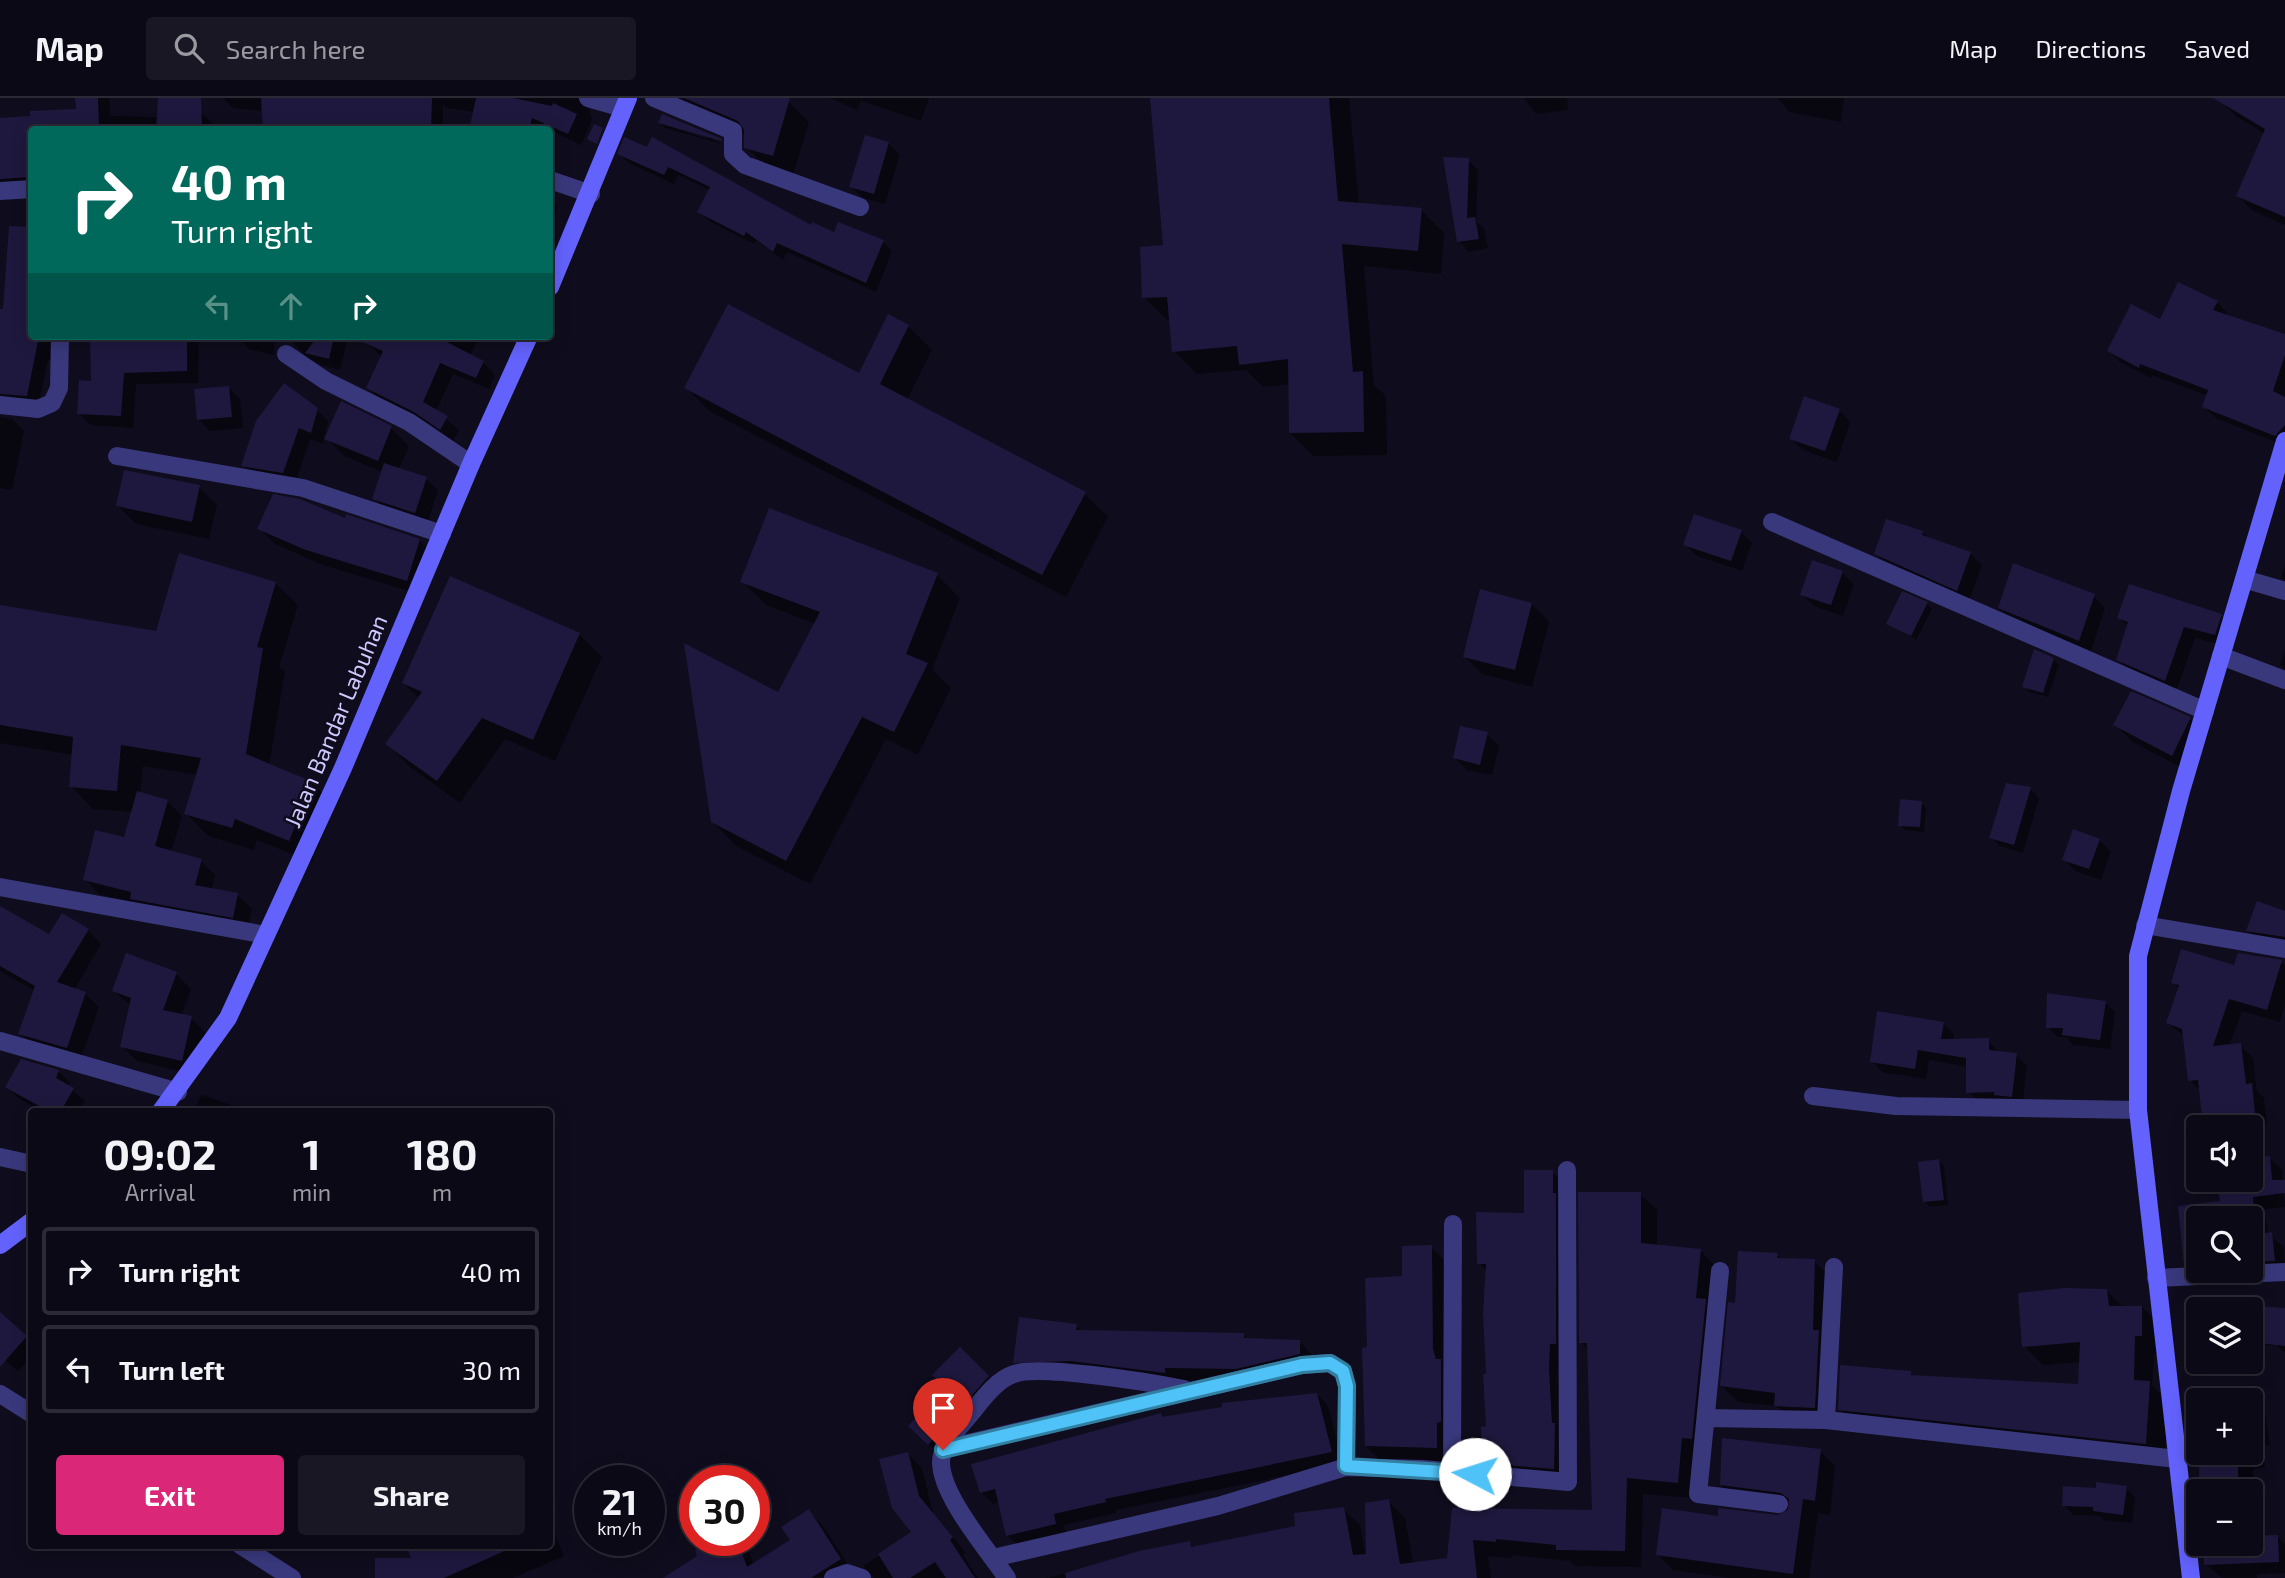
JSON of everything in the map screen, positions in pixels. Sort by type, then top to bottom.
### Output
[{"type":"street","points":[[553,280],[591,194],[626,103],[588,98]]},
{"type":"street","points":[[654,98],[733,131],[733,154],[745,166],[860,206]]},
{"type":"street","points":[[553,181],[591,194]]},
{"type":"street","points":[[0,191],[28,189]]},
{"type":"street","points":[[0,405],[38,409],[52,403],[59,388],[60,340]]},
{"type":"street","name":"Jalan Bandar Labuhan","points":[[164,1108],[178,1092],[228,1018],[343,768],[471,464],[527,340]]},
{"type":"street","points":[[286,354],[326,381],[409,422],[471,464]]},
{"type":"street","points":[[2191,1578],[2138,1110],[2138,957],[2205,711],[2285,441]]},
{"type":"street","points":[[117,456],[303,488],[442,534]]},
{"type":"street","points":[[1772,522],[2205,711]]},
{"type":"street","points":[[2244,579],[2285,591]]},
{"type":"street","points":[[2221,656],[2285,680]]},
{"type":"street","points":[[0,887],[266,935]]},
{"type":"street","points":[[2145,925],[2285,949]]},
{"type":"street","points":[[0,1041],[178,1092]]},
{"type":"street","points":[[1813,1096],[1896,1106],[2138,1110]]},
{"type":"street","points":[[0,1157],[28,1163]]},
{"type":"street","points":[[993,1558],[1218,1506],[1346,1466],[1568,1482],[1567,1170]]},
{"type":"street","points":[[0,1245],[28,1224]]},
{"type":"street","points":[[1452,1472],[1453,1224]]},
{"type":"street","points":[[1826,1420],[1834,1267]]},
{"type":"street","points":[[1720,1271],[1698,1494],[1779,1504]]},
{"type":"street","points":[[2156,1279],[2285,1272]]},
{"type":"street","points":[[943,1450],[1190,1390],[1302,1365],[1330,1363],[1339,1366],[1347,1386],[1346,1466]]},
{"type":"street","points":[[1007,1578],[948,1487],[941,1463],[943,1450],[976,1407],[1002,1380],[1026,1371],[1190,1390]]},
{"type":"street","points":[[0,1394],[28,1412]]},
{"type":"street","points":[[1707,1418],[1826,1420],[2177,1459]]},
{"type":"street","points":[[246,1549],[292,1578]]},
{"type":"street","points":[[832,1578],[847,1573],[862,1578]]},
{"type":"building","points":[[75,98],[98,98],[99,126],[28,126],[28,177],[0,179],[0,118],[30,116],[30,111],[76,109]]},
{"type":"building","points":[[158,98],[201,98],[202,126],[156,126]]},
{"type":"building","points":[[261,98],[432,98],[431,126],[263,126]]},
{"type":"building","points":[[476,98],[513,98],[552,106],[553,103],[577,114],[568,134],[532,118],[530,126],[470,126]]},
{"type":"building","points":[[684,98],[790,98],[773,156],[744,148],[744,130],[738,121]]},
{"type":"building","points":[[1150,98],[1329,98],[1338,201],[1422,208],[1418,251],[1342,244],[1353,372],[1363,371],[1364,432],[1289,433],[1288,359],[1239,365],[1237,346],[1172,352],[1167,297],[1142,298],[1140,247],[1163,245]]},
{"type":"building","points":[[2213,98],[2285,98],[2285,217],[2236,196],[2265,129]]},
{"type":"building","points":[[662,114],[722,139],[722,141],[658,123]]},
{"type":"building","points":[[594,124],[603,128],[597,144],[587,139]]},
{"type":"building","points":[[865,135],[889,142],[874,194],[849,187]]},
{"type":"building","points":[[624,137],[647,147],[652,137],[811,225],[812,222],[834,232],[838,222],[884,240],[866,283],[777,243],[773,252],[746,232],[744,236],[697,212],[710,187],[668,167],[664,175],[617,154]]},
{"type":"building","points":[[1443,157],[1469,158],[1467,218],[1475,217],[1479,239],[1457,242]]},
{"type":"building","points":[[9,226],[28,227],[28,340],[38,340],[27,396],[0,394],[0,309],[3,309]]},
{"type":"building","points":[[2178,282],[2218,301],[2213,310],[2285,334],[2285,355],[2273,391],[2285,397],[2285,425],[2275,436],[2202,407],[2208,390],[2140,364],[2139,368],[2107,351],[2131,304],[2160,319]]},
{"type":"building","points":[[728,304],[859,373],[888,314],[909,325],[880,384],[1086,492],[1042,575],[684,388]]},
{"type":"building","points":[[90,340],[187,340],[187,371],[124,373],[121,416],[77,414],[79,380],[91,381]]},
{"type":"building","points":[[315,340],[333,340],[329,359],[305,353]]},
{"type":"building","points":[[358,340],[443,340],[484,361],[476,378],[440,363],[423,402],[448,416],[440,430],[414,412],[366,388],[383,351]]},
{"type":"building","points":[[284,383],[318,408],[311,433],[299,428],[283,473],[241,466],[256,421]]},
{"type":"building","points":[[229,386],[232,417],[197,420],[194,389]]},
{"type":"building","points":[[1804,396],[1840,409],[1825,451],[1789,439]]},
{"type":"building","points":[[341,401],[392,426],[378,461],[324,439]]},
{"type":"building","points":[[384,463],[427,477],[415,513],[372,499]]},
{"type":"building","points":[[124,470],[200,485],[192,522],[116,506]]},
{"type":"building","points":[[273,494],[300,499],[345,518],[346,514],[420,539],[407,581],[306,550],[257,529]]},
{"type":"building","points":[[769,508],[938,573],[906,654],[928,663],[894,732],[862,717],[786,861],[711,822],[684,643],[778,692],[820,612],[740,582]]},
{"type":"building","points":[[1694,514],[1742,530],[1731,561],[1683,545]]},
{"type":"building","points":[[1886,519],[1923,531],[1922,535],[1971,552],[1957,591],[1874,554]]},
{"type":"building","points":[[179,553],[276,582],[257,647],[263,648],[246,754],[313,782],[289,841],[235,819],[232,828],[184,814],[201,758],[121,745],[117,791],[69,787],[73,737],[0,725],[0,605],[156,631]]},
{"type":"building","points":[[1812,560],[1843,571],[1831,605],[1800,595]]},
{"type":"building","points":[[2013,563],[2095,594],[2079,641],[1998,608]]},
{"type":"building","points":[[450,576],[580,633],[533,740],[482,718],[437,781],[385,744],[422,692],[402,683]]},
{"type":"building","points":[[2129,584],[2222,614],[2215,635],[2184,627],[2165,681],[2116,660],[2128,622],[2117,618]]},
{"type":"building","points":[[1480,589],[1532,603],[1515,670],[1463,657]]},
{"type":"building","points":[[1902,591],[1928,602],[1911,636],[1886,624]]},
{"type":"building","points":[[2034,649],[2054,658],[2043,693],[2022,687]]},
{"type":"building","points":[[2131,691],[2191,717],[2172,756],[2113,725]]},
{"type":"building","points":[[1460,726],[1488,732],[1480,765],[1453,758]]},
{"type":"building","points":[[2006,783],[2031,787],[2014,845],[1989,838]]},
{"type":"building","points":[[137,791],[168,800],[155,846],[202,859],[195,885],[238,893],[233,918],[130,899],[131,892],[83,880],[95,830],[124,837]]},
{"type":"building","points":[[1900,799],[1922,801],[1920,827],[1898,826]]},
{"type":"building","points":[[2073,829],[2100,839],[2089,869],[2062,860]]},
{"type":"building","points":[[2257,901],[2285,911],[2285,937],[2246,931]]},
{"type":"building","points":[[0,906],[49,934],[62,913],[89,929],[57,982],[86,992],[67,1048],[18,1034],[35,986],[0,966]]},
{"type":"building","points":[[2181,949],[2234,965],[2238,953],[2282,960],[2267,1010],[2229,999],[2213,1046],[2241,1043],[2246,1084],[2252,1083],[2255,1113],[2202,1115],[2198,1080],[2188,1081],[2182,1029],[2166,1023],[2179,985],[2171,983]]},
{"type":"building","points":[[126,953],[177,972],[163,1010],[192,1016],[182,1061],[120,1047],[131,998],[112,991]]},
{"type":"building","points":[[2047,993],[2106,1001],[2100,1040],[2062,1035],[2063,1028],[2046,1028]]},
{"type":"building","points":[[1877,1011],[1944,1022],[1941,1039],[1989,1038],[1989,1050],[2017,1053],[2012,1097],[1994,1095],[1994,1092],[1966,1093],[1966,1058],[1918,1050],[1915,1069],[1870,1062]]},
{"type":"building","points":[[21,1059],[59,1070],[56,1078],[74,1088],[63,1108],[43,1108],[5,1087]]},
{"type":"building","points":[[2270,1156],[2272,1180],[2285,1180],[2285,1193],[2253,1197],[2254,1206],[2186,1206],[2184,1265],[2178,1206],[2220,1201],[2219,1192],[2263,1192],[2263,1157]]},
{"type":"building","points":[[1939,1159],[1944,1200],[1923,1202],[1918,1162]]},
{"type":"building","points":[[1524,1170],[1553,1170],[1553,1193],[1556,1193],[1556,1344],[1550,1344],[1549,1368],[1552,1423],[1555,1423],[1554,1469],[1483,1463],[1481,1427],[1486,1426],[1483,1313],[1486,1264],[1477,1264],[1476,1212],[1524,1213]]},
{"type":"building","points":[[1578,1192],[1641,1192],[1641,1243],[1701,1249],[1696,1298],[1706,1299],[1692,1439],[1682,1438],[1678,1483],[1627,1478],[1625,1551],[1556,1550],[1556,1545],[1496,1539],[1496,1542],[1473,1540],[1477,1578],[1066,1578],[1065,1573],[1139,1551],[1190,1541],[1191,1547],[1295,1526],[1294,1513],[1344,1507],[1353,1555],[1366,1554],[1365,1503],[1389,1499],[1400,1564],[1447,1558],[1452,1508],[1592,1510],[1587,1343],[1579,1343]]},
{"type":"building","points":[[2272,1232],[2275,1261],[2263,1261],[2263,1233]]},
{"type":"building","points":[[1432,1245],[1433,1349],[1436,1359],[1441,1359],[1441,1422],[1437,1423],[1437,1448],[1365,1446],[1362,1348],[1367,1347],[1365,1278],[1402,1276],[1402,1246]]},
{"type":"building","points":[[1738,1251],[1778,1253],[1777,1258],[1815,1259],[1813,1330],[1819,1330],[1815,1408],[1774,1406],[1775,1393],[1720,1386],[1728,1302],[1735,1303]]},
{"type":"building","points":[[2064,1288],[2107,1289],[2109,1306],[2142,1306],[2142,1336],[2135,1336],[2134,1380],[2150,1381],[2146,1444],[1838,1410],[1840,1365],[1911,1371],[1911,1375],[2078,1384],[2080,1342],[2022,1347],[2018,1293]]},
{"type":"building","points":[[2263,1306],[2285,1308],[2285,1346],[2263,1343]]},
{"type":"building","points":[[0,1312],[27,1336],[0,1367]]},
{"type":"building","points":[[1019,1317],[1077,1324],[1076,1330],[1244,1333],[1244,1338],[1300,1340],[1300,1354],[1236,1369],[1165,1368],[1165,1373],[1071,1361],[1013,1363]]},
{"type":"building","points":[[960,1347],[989,1376],[928,1445],[908,1426],[945,1387],[932,1375]]},
{"type":"building","points":[[1317,1393],[1332,1452],[1105,1499],[1106,1502],[1054,1514],[1056,1524],[1006,1536],[995,1489],[980,1493],[971,1464],[1161,1413],[1162,1417],[1222,1407],[1222,1403]]},
{"type":"building","points":[[1722,1438],[1821,1449],[1815,1501],[1803,1499],[1793,1574],[1656,1555],[1662,1508],[1718,1516],[1718,1508],[1778,1515],[1788,1510],[1789,1499],[1781,1493],[1720,1485]]},
{"type":"building","points":[[908,1452],[919,1496],[953,1537],[950,1540],[975,1578],[946,1578],[935,1562],[910,1578],[893,1578],[878,1554],[911,1532],[892,1508],[879,1459]]},
{"type":"building","points":[[2199,1465],[2238,1465],[2238,1479],[2199,1479]]},
{"type":"building","points":[[2096,1482],[2127,1486],[2123,1515],[2093,1511],[2093,1507],[2062,1506],[2063,1486],[2096,1488]]},
{"type":"building","points":[[809,1509],[841,1559],[811,1578],[663,1578],[697,1556],[743,1556],[747,1567],[765,1556],[770,1556],[770,1553],[790,1540],[781,1527]]},
{"type":"building","points":[[2278,1535],[2279,1562],[2204,1565],[2204,1556],[2263,1556],[2263,1536]]},
{"type":"building","points":[[408,1549],[509,1549],[444,1578],[375,1578],[375,1558],[411,1558]]},
{"type":"route","points":[[943,1450],[1190,1390],[1302,1365],[1330,1363],[1339,1366],[1343,1371],[1347,1386],[1346,1466],[1475,1474]]}]
